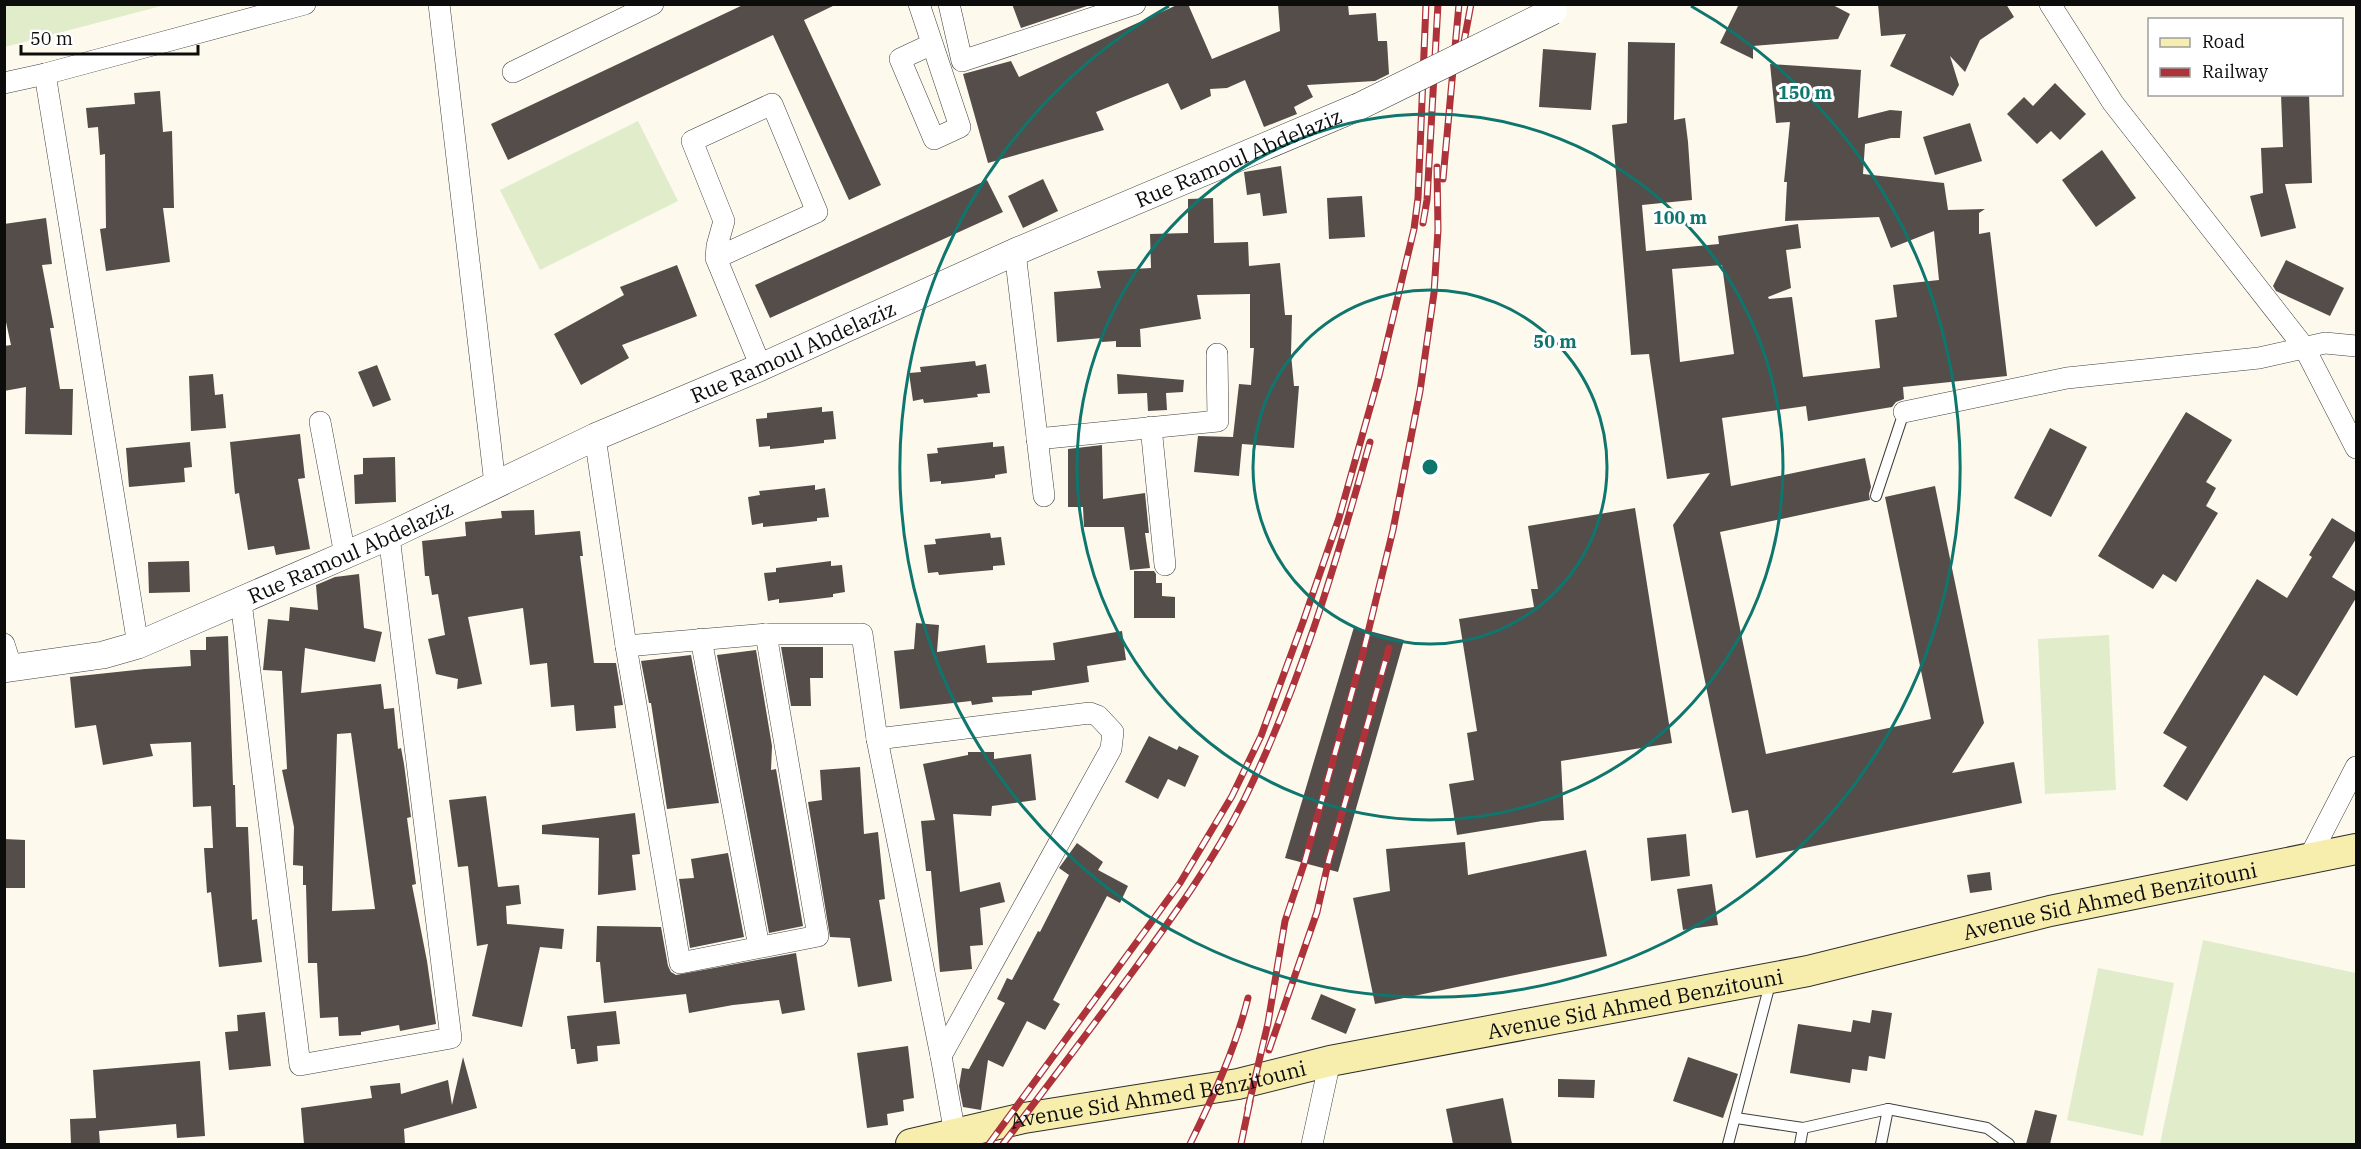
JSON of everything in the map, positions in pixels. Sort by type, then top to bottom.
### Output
[{"type":"main road","name":"Avenue Sid Ahmed Benzitouni","points":[[911,1144],[1024,1118],[1238,1084],[1330,1060],[1808,970],[2050,911],[2356,849]]},
{"type":"street","points":[[4,83],[304,4]]},
{"type":"street","points":[[439,4],[495,484]]},
{"type":"street","points":[[513,72],[653,4]]},
{"type":"street","points":[[919,4],[932,44]]},
{"type":"street","points":[[949,4],[962,61],[1135,4]]},
{"type":"street","points":[[2050,4],[2113,103],[2304,347],[2356,448]]},
{"type":"street","name":"Rue Ramoul Abdelaziz","points":[[7,661],[103,655],[138,645],[241,603],[389,536],[594,437],[761,367],[1015,252],[1358,106],[1562,8]]},
{"type":"street","points":[[45,74],[138,645]]},
{"type":"street","points":[[716,258],[817,212],[772,104],[692,141],[724,221],[716,258],[761,367]]},
{"type":"street","points":[[1015,252],[1044,496]]},
{"type":"street","points":[[1904,412],[2067,378],[2259,358],[2325,343],[2356,346]]},
{"type":"street","points":[[1037,439],[1218,421],[1217,354]]},
{"type":"street","points":[[320,422],[345,555]]},
{"type":"street","points":[[1151,427],[1165,565]]},
{"type":"street","points":[[594,437],[626,646],[680,963],[818,936],[766,634]]},
{"type":"street","points":[[241,603],[300,1065],[451,1038],[389,536]]},
{"type":"street","points":[[626,646],[766,634],[862,634],[877,739],[955,1134]]},
{"type":"street","points":[[701,639],[759,947]]},
{"type":"street","points":[[877,739],[1090,713],[1098,716],[1113,732],[1111,749],[941,1056]]},
{"type":"street","points":[[2309,858],[2356,767]]},
{"type":"street","points":[[1312,1144],[1330,1060]]},
{"type":"lane","points":[[1876,496],[1904,412]]},
{"type":"lane","points":[[1728,1144],[1772,977]]},
{"type":"lane","points":[[1736,1118],[1803,1128],[1888,1109],[1987,1128],[2009,1144]]},
{"type":"lane","points":[[1881,1144],[1888,1109]]},
{"type":"lane","points":[[1800,1144],[1803,1128]]},
{"type":"green space","points":[[5,4],[165,4],[165,5],[5,47]]},
{"type":"green space","points":[[638,121],[678,201],[540,270],[500,190]]},
{"type":"green space","points":[[2109,635],[2116,790],[2045,794],[2038,639]]},
{"type":"green space","points":[[2203,940],[2356,973],[2356,1144],[2160,1144]]},
{"type":"green space","points":[[2098,968],[2174,983],[2143,1136],[2067,1120]]},
{"type":"building","points":[[745,4],[837,4],[804,20],[881,185],[849,200],[773,35],[508,160],[491,124]]},
{"type":"building","points":[[1012,4],[1093,4],[1021,28]]},
{"type":"building","points":[[1179,4],[1188,4],[1212,59],[1280,31],[1278,4],[1348,4],[1349,15],[1376,13],[1378,41],[1387,41],[1389,74],[1375,81],[1307,85],[1313,97],[1294,107],[1297,114],[1264,127],[1245,80],[1227,88],[1210,89],[1211,96],[1181,110],[1168,83],[1096,112],[1104,130],[988,163],[963,74],[1011,61],[1019,77]]},
{"type":"building","points":[[1739,4],[1831,4],[1850,14],[1838,39],[1753,46],[1753,59],[1720,43]]},
{"type":"building","points":[[1878,4],[2006,4],[2014,17],[1980,40],[1965,72],[1950,56],[1959,85],[1953,96],[1890,66],[1906,34],[1881,36]]},
{"type":"building","points":[[1628,42],[1675,43],[1674,120],[1685,118],[1692,200],[1642,205],[1646,251],[1719,244],[1718,236],[1798,224],[1801,248],[1786,250],[1791,288],[1768,297],[1769,299],[1792,297],[1803,377],[1880,368],[1875,320],[1897,317],[1893,285],[1939,280],[1934,231],[1891,248],[1879,217],[1785,221],[1787,182],[1784,182],[1790,122],[1776,123],[1770,64],[1861,70],[1858,118],[1890,110],[1902,111],[1900,138],[1865,144],[1863,174],[1944,183],[1948,210],[1985,209],[1979,213],[1979,234],[1990,232],[2007,376],[1903,387],[1904,399],[1896,402],[1892,407],[1808,421],[1806,406],[1722,418],[1731,486],[1865,458],[1871,487],[1870,500],[1720,532],[1766,754],[1931,719],[1885,497],[1935,486],[1984,723],[1952,773],[2014,762],[2022,803],[1756,858],[1748,810],[1732,813],[1673,525],[1710,473],[1667,479],[1649,354],[1631,355],[1612,125],[1627,123]],"holes":[[[1722,265],[1734,354],[1680,362],[1672,269]]]},
{"type":"building","points":[[1543,49],[1596,53],[1591,110],[1539,107]]},
{"type":"building","points":[[2055,83],[2086,114],[2060,140],[2051,131],[2037,144],[2007,114],[2024,97],[2033,106]]},
{"type":"building","points":[[160,91],[163,132],[172,131],[174,208],[163,208],[170,262],[106,271],[100,229],[106,228],[105,154],[100,155],[98,127],[88,128],[86,108],[135,104],[134,93]]},
{"type":"building","points":[[2281,96],[2309,96],[2312,183],[2285,184],[2296,228],[2261,237],[2250,196],[2263,193],[2261,148],[2283,147]]},
{"type":"building","points":[[1970,123],[1982,161],[1935,175],[1923,137]]},
{"type":"building","points":[[2102,150],[2136,198],[2096,227],[2062,180]]},
{"type":"building","points":[[1281,166],[1287,213],[1263,216],[1260,193],[1247,195],[1244,172]]},
{"type":"building","points":[[1043,179],[1058,211],[1023,228],[1008,196]]},
{"type":"building","points":[[987,180],[1003,212],[770,318],[755,285]]},
{"type":"building","points":[[1362,196],[1365,237],[1329,239],[1327,198]]},
{"type":"building","points":[[1213,198],[1214,243],[1248,242],[1249,266],[1280,263],[1285,315],[1292,315],[1291,354],[1294,386],[1299,386],[1294,448],[1242,444],[1239,476],[1194,472],[1198,436],[1233,437],[1239,384],[1251,385],[1254,348],[1250,348],[1250,294],[1197,295],[1201,319],[1140,329],[1141,347],[1116,347],[1116,341],[1102,342],[1102,338],[1057,342],[1054,292],[1101,288],[1097,271],[1151,268],[1150,234],[1188,233],[1188,199]]},
{"type":"building","points":[[46,218],[52,264],[42,265],[54,328],[50,328],[60,389],[73,389],[72,435],[25,434],[26,387],[4,391],[4,346],[11,345],[4,313],[4,224]]},
{"type":"building","points":[[2286,260],[2344,288],[2330,316],[2276,291],[2273,286]]},
{"type":"building","points":[[677,265],[697,316],[622,345],[629,358],[581,385],[554,334],[624,295],[620,287]]},
{"type":"building","points":[[975,361],[976,366],[986,364],[990,393],[977,394],[978,397],[944,401],[924,403],[923,399],[913,401],[909,373],[921,372],[920,367]]},
{"type":"building","points":[[377,365],[391,400],[373,407],[358,372]]},
{"type":"building","points":[[213,374],[215,395],[223,394],[226,428],[191,431],[189,376]]},
{"type":"building","points":[[1117,374],[1184,380],[1183,392],[1166,393],[1167,410],[1148,411],[1147,393],[1118,394]]},
{"type":"building","points":[[822,407],[822,412],[833,411],[836,439],[824,440],[824,443],[791,447],[770,449],[770,446],[759,447],[756,419],[767,418],[767,413]]},
{"type":"building","points":[[2186,412],[2232,440],[2206,482],[2216,488],[2206,506],[2218,513],[2176,582],[2163,574],[2153,589],[2098,556]]},
{"type":"building","points":[[2050,428],[2087,447],[2051,517],[2014,498]]},
{"type":"building","points":[[300,434],[305,478],[298,479],[310,549],[276,555],[274,546],[248,550],[239,493],[235,494],[230,442]]},
{"type":"building","points":[[190,442],[192,467],[184,468],[185,482],[129,487],[126,448]]},
{"type":"building","points":[[993,442],[993,447],[1004,446],[1007,473],[995,475],[995,478],[962,482],[941,484],[941,481],[930,482],[927,454],[938,453],[937,448]]},
{"type":"building","points":[[1102,445],[1103,499],[1145,493],[1149,533],[1145,533],[1150,568],[1130,570],[1124,527],[1084,527],[1083,507],[1068,507],[1068,449]]},
{"type":"building","points":[[395,457],[396,502],[355,504],[354,475],[363,474],[363,458]]},
{"type":"building","points":[[815,485],[815,490],[825,488],[829,517],[817,518],[817,521],[783,525],[763,527],[763,523],[752,525],[748,497],[760,495],[759,491]]},
{"type":"building","points":[[1635,508],[1672,743],[1561,761],[1564,820],[1542,821],[1457,835],[1449,784],[1474,780],[1467,733],[1477,731],[1459,619],[1534,607],[1531,589],[1538,589],[1528,526]]},
{"type":"building","points":[[534,510],[535,535],[580,531],[583,556],[580,556],[594,663],[616,663],[623,705],[614,706],[616,728],[576,731],[574,705],[551,707],[547,663],[530,665],[523,608],[468,617],[482,684],[457,689],[458,679],[436,674],[428,639],[445,635],[438,594],[432,595],[429,576],[425,576],[422,541],[466,536],[465,522],[502,518],[501,511]]},
{"type":"building","points":[[2332,518],[2356,533],[2356,539],[2332,577],[2356,592],[2356,598],[2297,696],[2264,675],[2187,801],[2163,786],[2187,747],[2163,733],[2257,579],[2287,598],[2312,557],[2309,555]]},
{"type":"building","points":[[990,533],[991,538],[1001,537],[1005,565],[993,566],[993,570],[939,575],[938,572],[928,573],[924,545],[936,544],[935,539]]},
{"type":"building","points":[[189,561],[190,592],[149,593],[148,562]]},
{"type":"building","points":[[831,561],[831,566],[842,565],[845,592],[833,594],[833,597],[800,601],[779,603],[779,599],[768,601],[764,573],[776,572],[776,568]]},
{"type":"building","points":[[1134,571],[1154,571],[1156,583],[1162,583],[1162,596],[1175,597],[1175,618],[1134,618]]},
{"type":"building","points":[[359,574],[364,628],[382,632],[375,662],[305,648],[301,693],[381,684],[384,709],[394,708],[398,749],[401,748],[411,817],[407,818],[416,884],[412,885],[427,961],[436,1024],[400,1031],[399,1025],[361,1032],[361,1035],[339,1036],[338,1017],[320,1018],[317,963],[308,963],[306,885],[303,885],[303,866],[293,865],[294,827],[282,770],[287,769],[282,671],[263,670],[268,619],[289,621],[290,607],[318,610],[316,585],[335,577]],"holes":[[[351,733],[375,909],[332,911],[337,734]]]},
{"type":"building","points":[[916,623],[939,625],[937,652],[985,645],[987,663],[1055,660],[1053,643],[1122,631],[1126,660],[1087,666],[1089,682],[1032,691],[1032,695],[992,697],[993,702],[972,705],[971,701],[900,709],[894,651],[914,649]]},
{"type":"building","points":[[1354,627],[1404,640],[1338,872],[1285,858]]},
{"type":"building","points":[[228,636],[236,827],[248,827],[252,920],[257,919],[262,962],[219,967],[211,892],[207,893],[204,848],[213,848],[211,806],[193,807],[191,742],[150,744],[153,756],[103,765],[96,725],[75,728],[70,677],[191,666],[190,650],[206,650],[206,637]]},
{"type":"building","points":[[781,647],[823,647],[823,678],[810,678],[811,706],[791,706]]},
{"type":"building","points":[[756,650],[772,746],[771,770],[776,769],[803,926],[769,933],[717,655]]},
{"type":"building","points":[[691,655],[719,803],[667,809],[651,703],[649,703],[641,661]]},
{"type":"building","points":[[1149,736],[1177,750],[1179,746],[1199,756],[1185,787],[1168,779],[1158,799],[1125,782]]},
{"type":"building","points":[[968,752],[994,752],[994,759],[1031,754],[1036,800],[992,806],[991,816],[953,814],[960,892],[1000,882],[1005,902],[980,908],[983,945],[970,946],[972,969],[940,972],[931,871],[926,871],[921,821],[935,820],[923,764],[968,755]]},
{"type":"building","points":[[860,767],[864,834],[878,832],[885,899],[879,900],[892,981],[858,987],[850,938],[830,937],[808,802],[822,800],[820,770]]},
{"type":"building","points":[[486,796],[498,887],[519,885],[521,904],[506,906],[507,924],[564,929],[562,949],[540,947],[522,1027],[472,1016],[488,944],[477,946],[468,866],[458,867],[449,800]]},
{"type":"building","points":[[635,813],[640,854],[632,855],[636,890],[598,895],[599,838],[542,834],[542,825]]},
{"type":"building","points":[[1686,834],[1690,876],[1651,881],[1647,838]]},
{"type":"building","points":[[4,839],[25,840],[25,888],[4,888]]},
{"type":"building","points":[[1465,842],[1468,875],[1586,850],[1607,956],[1375,1004],[1353,898],[1390,891],[1386,849]]},
{"type":"building","points":[[1077,843],[1103,862],[1098,870],[1128,886],[1120,903],[1107,896],[1053,1000],[1060,1004],[1045,1030],[1027,1021],[1003,1067],[988,1060],[981,1110],[963,1107],[959,1086],[962,1068],[969,1069],[1005,1003],[997,999],[1007,978],[1012,980],[1038,931],[1040,932],[1069,875],[1059,868]]},
{"type":"building","points":[[728,853],[744,937],[690,948],[679,879],[694,878],[691,859]]},
{"type":"building","points":[[1990,872],[1992,890],[1970,893],[1967,875]]},
{"type":"building","points":[[1712,884],[1718,925],[1683,930],[1677,889]]},
{"type":"building","points":[[597,926],[661,927],[668,966],[676,975],[796,953],[805,1010],[782,1014],[779,1000],[689,1013],[686,994],[604,1003],[600,962],[596,962]]},
{"type":"building","points":[[1321,994],[1356,1009],[1346,1034],[1311,1019]]},
{"type":"building","points":[[1872,1010],[1892,1013],[1885,1059],[1869,1056],[1867,1071],[1852,1069],[1850,1083],[1790,1073],[1798,1024],[1851,1032],[1853,1020],[1870,1023]]},
{"type":"building","points":[[616,1011],[620,1044],[597,1046],[598,1061],[577,1064],[575,1049],[571,1049],[567,1016]]},
{"type":"building","points":[[265,1012],[271,1066],[229,1070],[225,1032],[238,1031],[237,1015]]},
{"type":"building","points":[[908,1046],[914,1098],[903,1100],[904,1111],[887,1114],[888,1125],[867,1128],[857,1053]]},
{"type":"building","points":[[463,1057],[477,1108],[404,1129],[405,1144],[304,1144],[301,1108],[372,1098],[370,1086],[400,1083],[401,1094],[448,1080],[452,1105]]},
{"type":"building","points":[[1688,1057],[1738,1074],[1723,1118],[1673,1101]]},
{"type":"building","points":[[200,1061],[205,1136],[177,1138],[176,1124],[99,1131],[100,1144],[71,1144],[70,1119],[96,1118],[93,1070]]},
{"type":"building","points":[[1558,1079],[1595,1080],[1594,1098],[1558,1097]]},
{"type":"building","points":[[1503,1098],[1512,1144],[1453,1144],[1446,1109]]},
{"type":"building","points":[[2035,1110],[2057,1115],[2050,1144],[2026,1144]]},
{"type":"railway","points":[[989,1144],[1180,883],[1232,796],[1261,736],[1339,518],[1379,376],[1414,229],[1418,198],[1426,4]]},
{"type":"railway","points":[[1423,223],[1427,200],[1438,4]]},
{"type":"railway","points":[[1443,179],[1459,4]]},
{"type":"railway","points":[[1463,47],[1471,4]]},
{"type":"railway","points":[[1248,1108],[1268,1023],[1285,921],[1304,864],[1363,653],[1393,530],[1420,391],[1434,293],[1438,230],[1437,167]]},
{"type":"railway","points":[[1003,1144],[1177,911],[1232,823],[1264,757],[1300,669],[1344,533],[1370,442]]},
{"type":"railway","points":[[1269,1050],[1317,912],[1329,859],[1389,648]]},
{"type":"railway","points":[[1190,1144],[1230,1055],[1248,998]]},
{"type":"railway","points":[[1241,1144],[1250,1101]]}]
